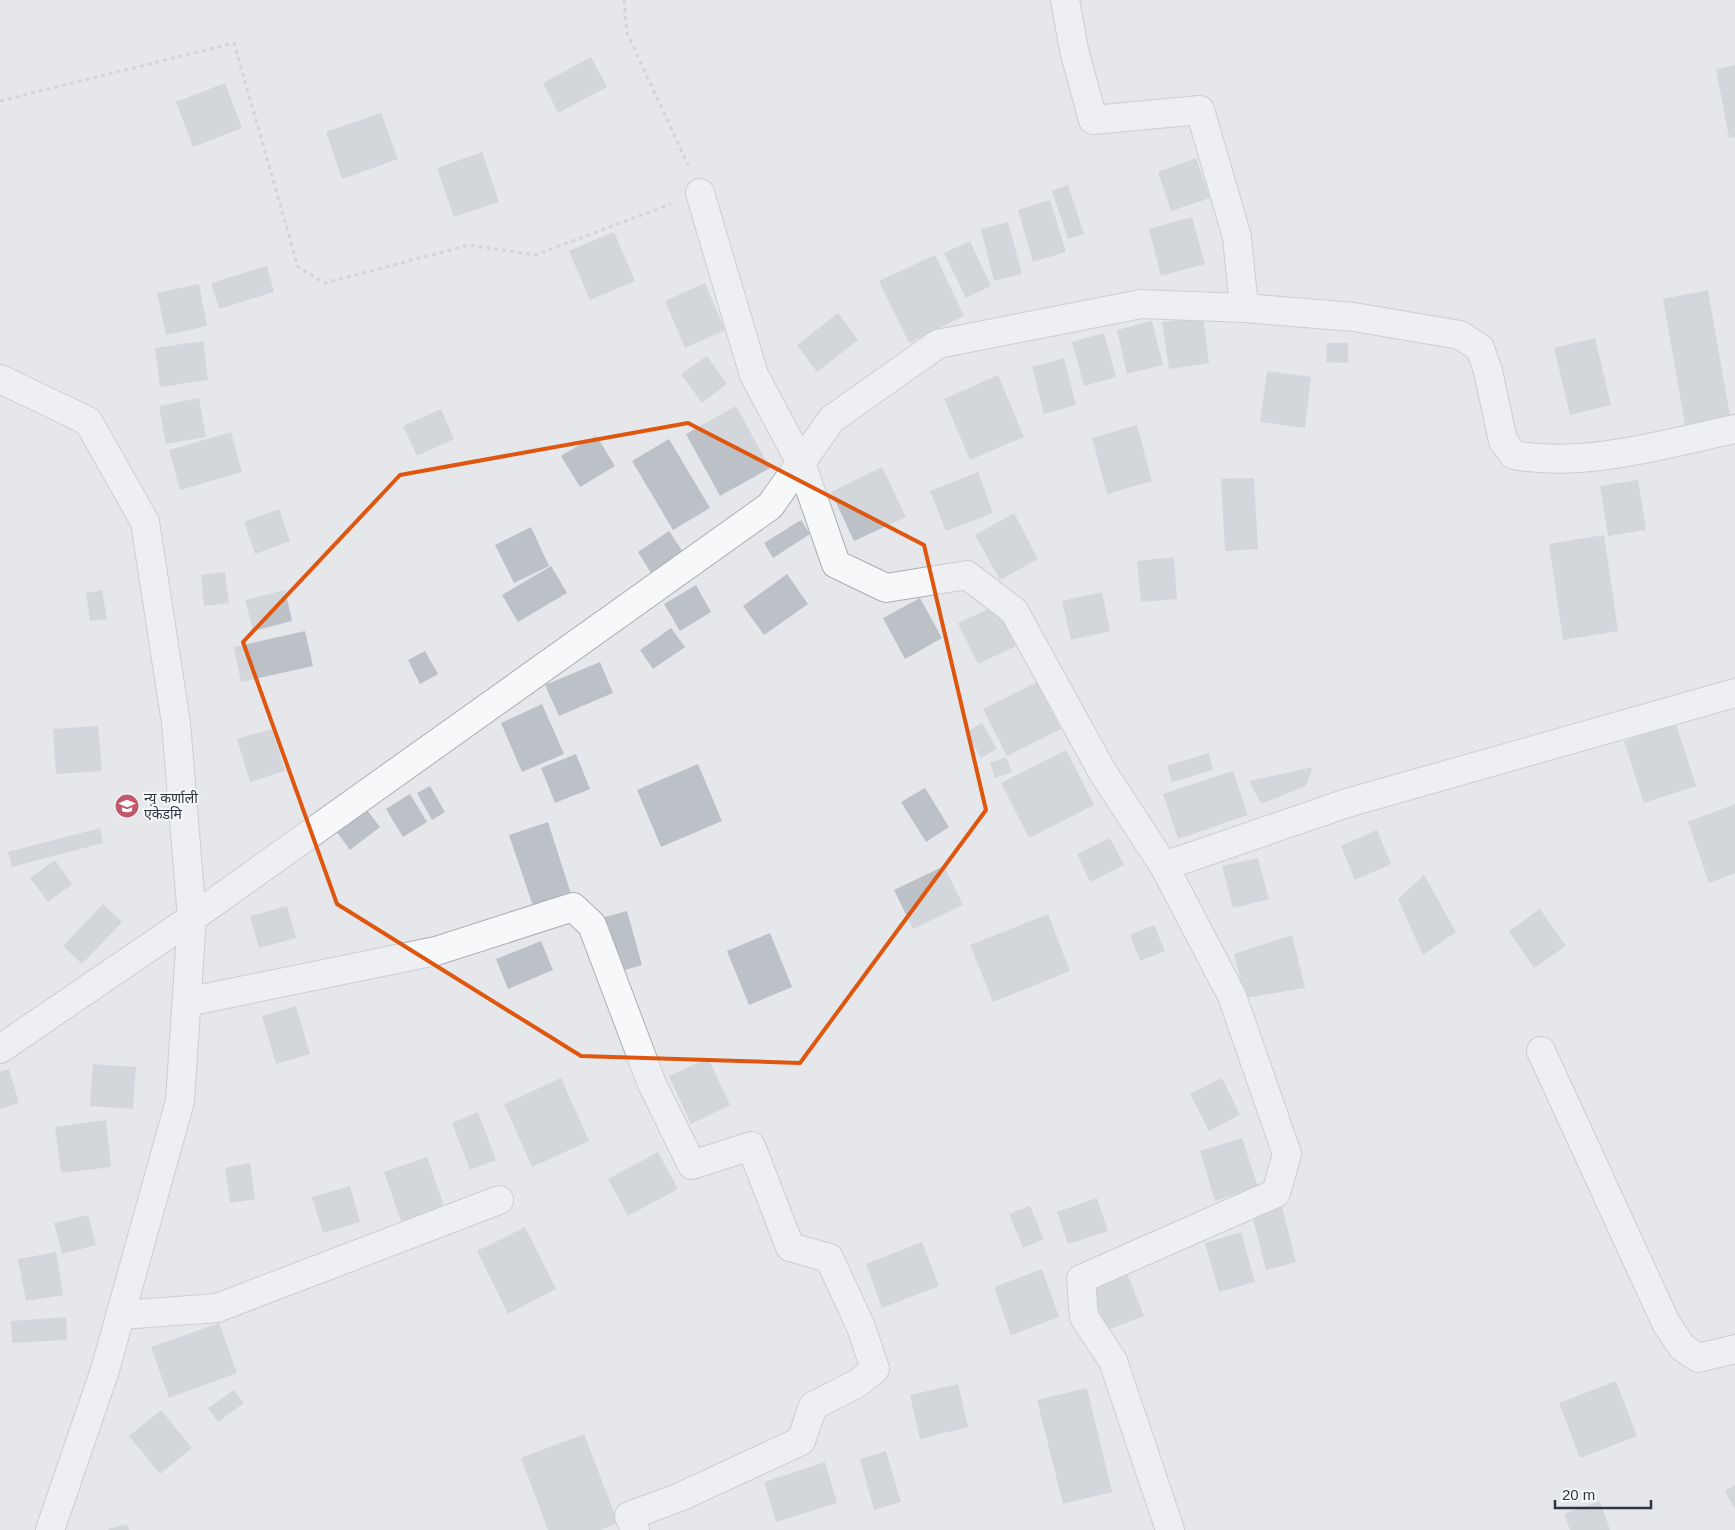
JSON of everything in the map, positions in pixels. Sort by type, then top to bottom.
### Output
[{"type":"street","points":[[1065,0],[1074,50],[1093,120],[1200,110],[1237,237],[1244,308]]},
{"type":"street","points":[[700,193],[754,375],[801,463],[836,564],[886,588],[967,575],[1014,611],[1102,771],[1164,866],[1232,996],[1287,1154],[1276,1193],[1081,1279],[1084,1317],[1112,1361],[1170,1530]]},
{"type":"street","points":[[0,1049],[192,918],[770,506],[832,419],[938,344],[1141,304],[1244,308],[1354,317],[1460,335],[1480,348],[1488,371],[1503,441],[1514,455],[1535,459],[1614,454],[1735,429]]},
{"type":"street","points":[[0,379],[88,421],[145,522],[176,723],[192,918],[180,1101],[105,1370],[50,1530]]},
{"type":"street","points":[[1164,866],[1347,803],[1734,695]]},
{"type":"street","points":[[187,1002],[436,951],[573,907],[592,925],[652,1084],[692,1165],[751,1146],[790,1247],[829,1258],[861,1327],[875,1369],[858,1383],[813,1406],[801,1441],[680,1498],[629,1516],[635,1530]]},
{"type":"street","points":[[1540,1051],[1666,1323],[1682,1347],[1698,1358],[1735,1349]]},
{"type":"street","points":[[121,1315],[217,1308],[499,1200]]},
{"type":"path","points":[[0,101],[234,43],[298,267],[325,283],[469,245],[535,255],[700,193],[628,33],[624,0]]},
{"type":"highlighted area","points":[[688,423],[924,545],[986,810],[800,1063],[581,1056],[337,904],[243,642],[400,475]]},
{"type":"building","points":[[591,57],[607,87],[558,113],[543,83]]},
{"type":"building","points":[[1735,65],[1735,137],[1729,138],[1716,69]]},
{"type":"building","points":[[225,83],[242,128],[193,147],[176,102]]},
{"type":"building","points":[[381,113],[398,159],[342,179],[326,132]]},
{"type":"building","points":[[482,152],[499,202],[454,217],[437,168]]},
{"type":"building","points":[[1196,158],[1210,198],[1171,211],[1158,172]]},
{"type":"building","points":[[1068,185],[1084,234],[1068,239],[1052,191]]},
{"type":"building","points":[[1050,200],[1066,252],[1033,262],[1018,210]]},
{"type":"building","points":[[1192,217],[1205,264],[1161,276],[1149,229]]},
{"type":"building","points":[[1008,222],[1022,274],[994,281],[981,229]]},
{"type":"building","points":[[614,232],[635,281],[590,300],[569,251]]},
{"type":"building","points":[[970,241],[991,286],[966,298],[944,253]]},
{"type":"building","points":[[935,255],[964,316],[909,343],[879,281]]},
{"type":"building","points":[[267,266],[274,292],[219,309],[211,283]]},
{"type":"building","points":[[705,283],[725,330],[685,348],[665,301]]},
{"type":"building","points":[[199,284],[207,326],[166,335],[157,293]]},
{"type":"building","points":[[1708,290],[1731,422],[1686,430],[1663,299]]},
{"type":"building","points":[[838,313],[858,340],[817,372],[797,345]]},
{"type":"building","points":[[1203,317],[1209,363],[1169,369],[1162,322]]},
{"type":"building","points":[[1152,321],[1163,365],[1127,374],[1117,330]]},
{"type":"building","points":[[1104,333],[1116,377],[1084,386],[1072,342]]},
{"type":"building","points":[[1595,338],[1611,405],[1570,415],[1554,348]]},
{"type":"building","points":[[203,341],[208,380],[160,387],[155,348]]},
{"type":"building","points":[[1327,343],[1348,343],[1348,363],[1326,362]]},
{"type":"building","points":[[707,356],[727,384],[702,403],[681,374]]},
{"type":"building","points":[[1064,358],[1076,405],[1044,414],[1032,367]]},
{"type":"building","points":[[1267,371],[1311,377],[1305,428],[1260,422]]},
{"type":"building","points":[[998,375],[1024,437],[970,460],[944,399]]},
{"type":"building","points":[[199,398],[206,437],[166,444],[159,406]]},
{"type":"building","points":[[736,406],[770,468],[720,496],[686,434]]},
{"type":"building","points":[[441,409],[454,439],[417,456],[403,426]]},
{"type":"building","points":[[1137,425],[1152,481],[1107,494],[1092,438]]},
{"type":"building","points":[[231,432],[242,472],[180,490],[169,450]]},
{"type":"building","points":[[596,435],[615,466],[580,487],[561,456]]},
{"type":"building","points":[[669,439],[710,508],[673,530],[632,461]]},
{"type":"building","points":[[882,467],[906,517],[854,541],[831,492]]},
{"type":"building","points":[[978,472],[993,513],[946,531],[930,491]]},
{"type":"building","points":[[1254,478],[1258,549],[1225,551],[1221,479]]},
{"type":"building","points":[[1638,480],[1646,530],[1608,536],[1600,486]]},
{"type":"building","points":[[279,509],[290,541],[255,554],[244,522]]},
{"type":"building","points":[[1014,513],[1038,559],[1000,580],[975,535]]},
{"type":"building","points":[[801,520],[810,534],[773,558],[764,543]]},
{"type":"building","points":[[531,527],[549,566],[514,583],[495,545]]},
{"type":"building","points":[[669,531],[683,552],[651,573],[638,552]]},
{"type":"building","points":[[1604,535],[1618,631],[1563,640],[1549,544]]},
{"type":"building","points":[[1174,557],[1177,599],[1141,602],[1137,561]]},
{"type":"building","points":[[551,566],[567,593],[518,622],[502,595]]},
{"type":"building","points":[[225,572],[229,603],[204,606],[201,575]]},
{"type":"building","points":[[787,574],[808,604],[764,635],[743,606]]},
{"type":"building","points":[[696,585],[711,612],[680,631],[664,604]]},
{"type":"building","points":[[102,590],[107,619],[90,621],[86,593]]},
{"type":"building","points":[[285,590],[292,621],[253,631],[245,600]]},
{"type":"building","points":[[1102,592],[1110,631],[1071,640],[1062,601]]},
{"type":"building","points":[[920,598],[942,638],[905,659],[883,618]]},
{"type":"building","points":[[997,605],[1016,646],[978,664],[958,623]]},
{"type":"building","points":[[671,628],[685,647],[653,669],[640,650]]},
{"type":"building","points":[[305,631],[313,666],[241,682],[234,647]]},
{"type":"building","points":[[425,651],[438,674],[420,684],[408,660]]},
{"type":"building","points":[[600,662],[613,693],[559,716],[545,685]]},
{"type":"building","points":[[1037,682],[1061,729],[1007,756],[983,709]]},
{"type":"building","points":[[542,704],[564,754],[522,772],[501,723]]},
{"type":"building","points":[[982,723],[997,749],[981,758],[966,732]]},
{"type":"building","points":[[1676,724],[1696,786],[1644,803],[1624,741]]},
{"type":"building","points":[[98,726],[102,771],[56,774],[53,729]]},
{"type":"building","points":[[272,729],[285,771],[250,782],[237,739]]},
{"type":"building","points":[[1066,750],[1094,805],[1029,838],[1001,783]]},
{"type":"building","points":[[1209,753],[1213,770],[1172,782],[1167,766]]},
{"type":"building","points":[[576,754],[590,789],[555,803],[541,768]]},
{"type":"building","points":[[1006,757],[1012,772],[995,778],[990,763]]},
{"type":"building","points":[[698,764],[722,821],[661,847],[637,790]]},
{"type":"building","points":[[1313,767],[1306,786],[1261,804],[1249,781]]},
{"type":"building","points":[[1233,771],[1248,815],[1178,839],[1163,794]]},
{"type":"building","points":[[430,786],[445,812],[432,820],[417,793]]},
{"type":"building","points":[[925,788],[949,827],[926,842],[901,802]]},
{"type":"building","points":[[410,794],[427,822],[403,837],[386,809]]},
{"type":"building","points":[[360,801],[380,827],[350,850],[330,823]]},
{"type":"building","points":[[1735,804],[1735,873],[1709,883],[1688,822]]},
{"type":"building","points":[[548,822],[572,897],[534,909],[509,835]]},
{"type":"building","points":[[100,828],[103,843],[12,867],[8,852]]},
{"type":"building","points":[[1377,830],[1391,864],[1355,880],[1341,846]]},
{"type":"building","points":[[1110,838],[1124,865],[1090,882],[1077,854]]},
{"type":"building","points":[[1258,858],[1269,899],[1233,908],[1222,866]]},
{"type":"building","points":[[55,860],[72,884],[48,902],[30,878]]},
{"type":"building","points":[[944,866],[963,905],[913,929],[894,890]]},
{"type":"building","points":[[1424,875],[1456,932],[1423,955],[1398,899]]},
{"type":"building","points":[[103,904],[122,922],[82,964],[63,946]]},
{"type":"building","points":[[287,906],[296,938],[259,948],[250,916]]},
{"type":"building","points":[[1540,909],[1566,946],[1534,968],[1509,931]]},
{"type":"building","points":[[627,911],[642,965],[614,973],[598,919]]},
{"type":"building","points":[[1048,914],[1070,971],[993,1002],[970,945]]},
{"type":"building","points":[[1154,925],[1165,951],[1140,961],[1130,935]]},
{"type":"building","points":[[770,933],[792,987],[749,1005],[727,951]]},
{"type":"building","points":[[1292,935],[1305,988],[1245,998],[1234,954]]},
{"type":"building","points":[[541,941],[553,970],[508,989],[496,959]]},
{"type":"building","points":[[296,1006],[310,1054],[276,1064],[262,1016]]},
{"type":"building","points":[[708,1058],[730,1105],[691,1124],[669,1076]]},
{"type":"building","points":[[93,1064],[136,1067],[133,1109],[90,1106]]},
{"type":"building","points":[[9,1069],[19,1103],[0,1109],[0,1072]]},
{"type":"building","points":[[561,1078],[589,1141],[532,1167],[504,1104]]},
{"type":"building","points":[[1222,1078],[1240,1115],[1209,1131],[1190,1094]]},
{"type":"building","points":[[478,1112],[496,1160],[470,1170],[452,1123]]},
{"type":"building","points":[[106,1120],[111,1167],[61,1173],[55,1127]]},
{"type":"building","points":[[1242,1138],[1258,1187],[1215,1201],[1200,1151]]},
{"type":"building","points":[[658,1152],[678,1189],[628,1216],[608,1179]]},
{"type":"building","points":[[427,1157],[447,1214],[404,1230],[384,1172]]},
{"type":"building","points":[[250,1163],[255,1199],[230,1203],[225,1168]]},
{"type":"building","points":[[350,1186],[360,1222],[323,1233],[312,1197]]},
{"type":"building","points":[[1097,1198],[1108,1231],[1068,1244],[1057,1212]]},
{"type":"building","points":[[1030,1206],[1044,1239],[1023,1248],[1009,1214]]},
{"type":"building","points":[[1282,1207],[1296,1262],[1266,1270],[1252,1215]]},
{"type":"building","points":[[88,1215],[96,1245],[62,1254],[54,1223]]},
{"type":"building","points":[[525,1227],[556,1289],[508,1314],[477,1251]]},
{"type":"building","points":[[1241,1232],[1255,1282],[1219,1292],[1205,1243]]},
{"type":"building","points":[[922,1242],[939,1286],[882,1308],[866,1264]]},
{"type":"building","points":[[56,1252],[63,1295],[26,1301],[18,1259]]},
{"type":"building","points":[[1042,1269],[1059,1317],[1011,1335],[994,1287]]},
{"type":"building","points":[[1127,1273],[1144,1316],[1107,1330],[1090,1288]]},
{"type":"building","points":[[66,1317],[67,1340],[12,1343],[11,1321]]},
{"type":"building","points":[[219,1323],[237,1373],[169,1398],[151,1347]]},
{"type":"building","points":[[1616,1381],[1637,1436],[1580,1458],[1559,1403]]},
{"type":"building","points":[[958,1384],[968,1427],[920,1439],[910,1395]]},
{"type":"building","points":[[1087,1388],[1112,1492],[1063,1504],[1037,1400]]},
{"type":"building","points":[[234,1390],[244,1403],[218,1422],[208,1408]]},
{"type":"building","points":[[161,1410],[192,1448],[160,1474],[129,1436]]},
{"type":"building","points":[[584,1434],[618,1523],[601,1530],[548,1530],[521,1458]]},
{"type":"building","points":[[886,1451],[901,1502],[874,1510],[860,1459]]},
{"type":"building","points":[[825,1462],[837,1503],[776,1522],[764,1482]]},
{"type":"building","points":[[1735,1485],[1735,1509],[1725,1491]]},
{"type":"building","points":[[1600,1501],[1610,1530],[1570,1530],[1564,1514]]},
{"type":"building","points":[[127,1524],[129,1530],[108,1530],[108,1529]]},
{"type":"place","name":"न्यु कर्णाली एकेडमि","points":[[127,806]]}]
